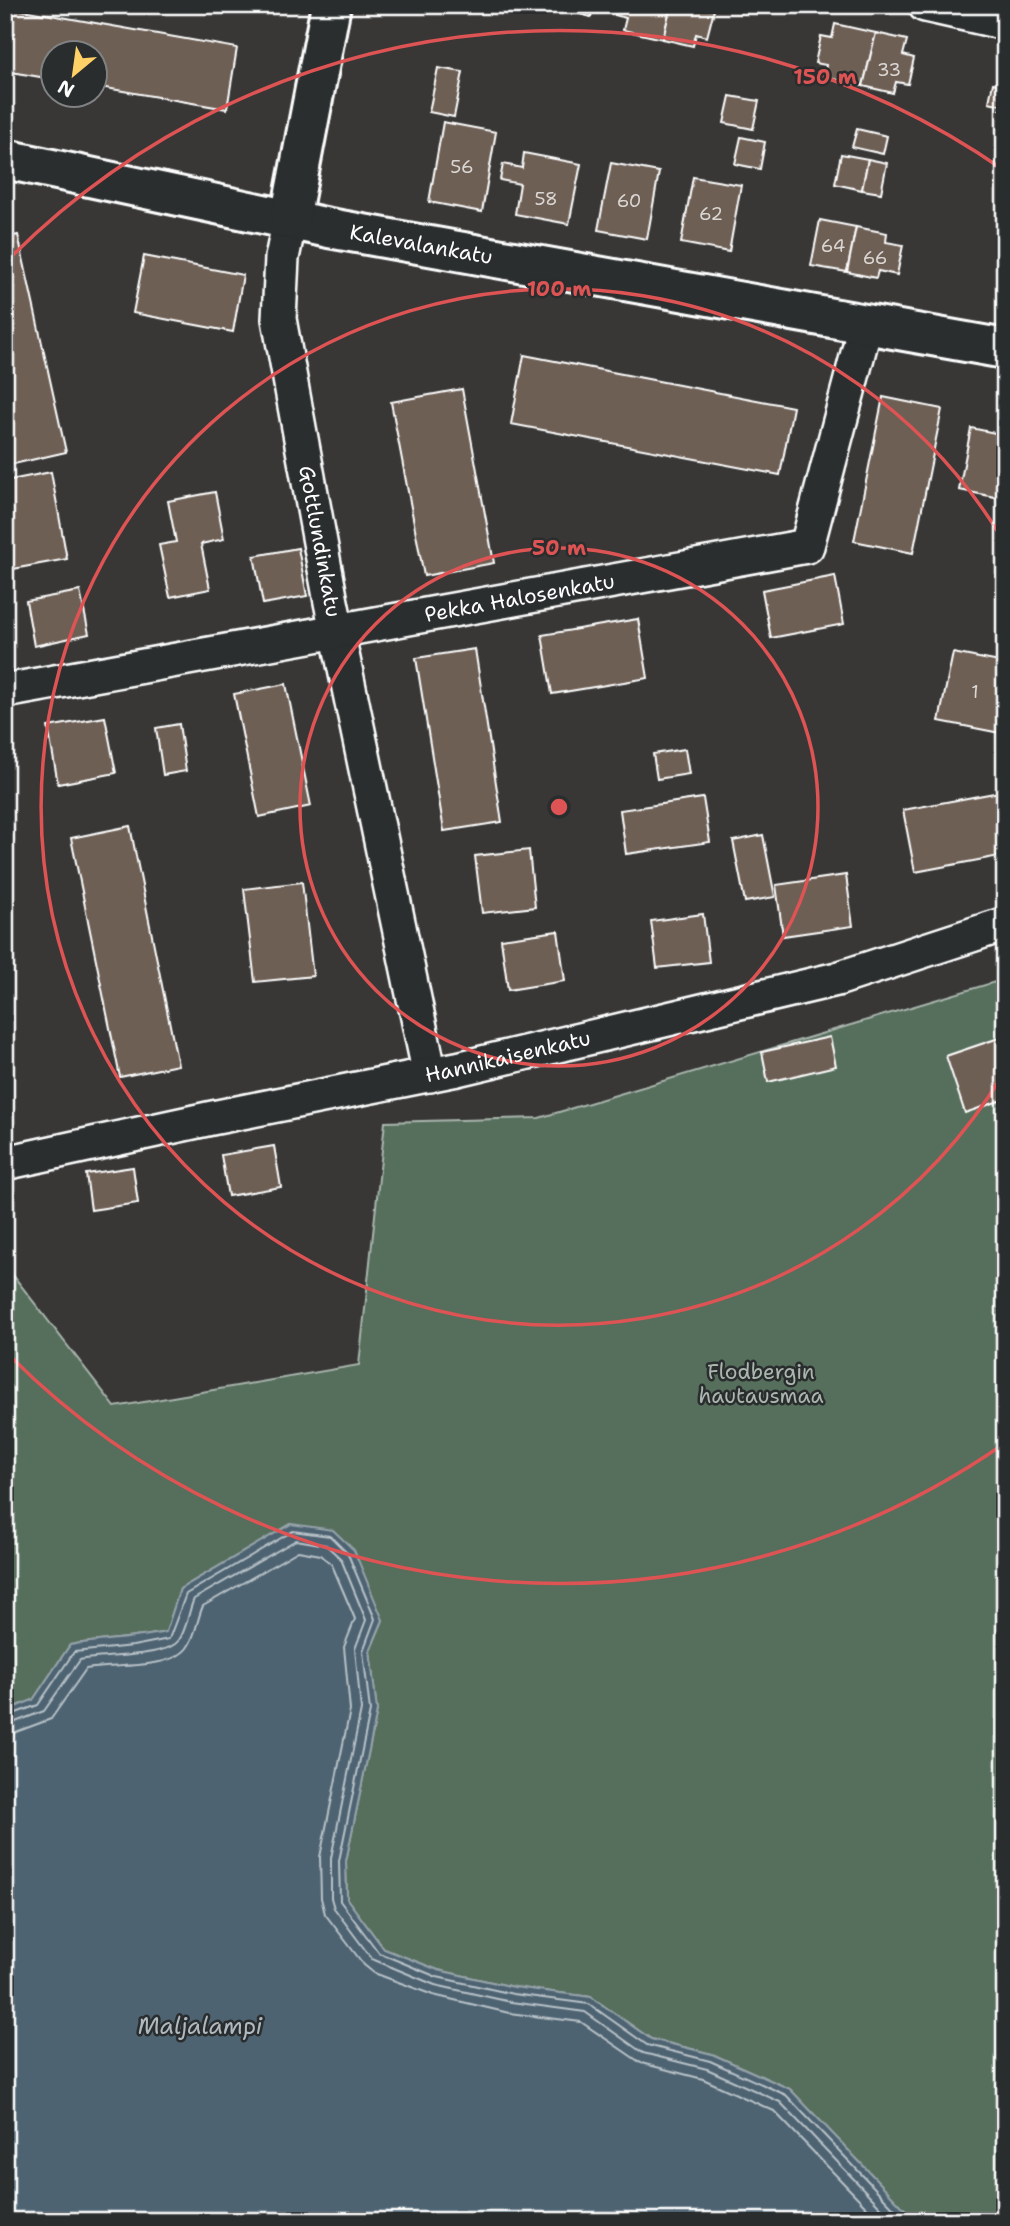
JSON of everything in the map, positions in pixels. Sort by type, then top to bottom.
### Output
[{"type":"street","name":"Gottlundinkatu","points":[[331,5],[282,258],[279,319],[337,630],[430,1075]]},
{"type":"street","points":[[925,5],[1005,23]]},
{"type":"street","name":"Kalevalankatu","points":[[5,159],[290,219],[1005,349]]},
{"type":"street","name":"Pekka Halosenkatu","points":[[5,691],[807,546],[866,323]]},
{"type":"street","name":"Hannikaisenkatu","points":[[5,1163],[430,1075],[837,979],[1005,924]]},
{"type":"green space","name":"Flodbergin hautausmaa","points":[[1005,979],[1005,2221],[916,2221],[790,2089],[712,2054],[651,2039],[591,1997],[514,1987],[438,1970],[384,1949],[347,1899],[346,1861],[377,1711],[370,1651],[383,1620],[291,1524],[180,1589],[166,1632],[70,1645],[33,1700],[5,1711],[5,1265],[115,1407],[359,1365],[385,1122],[539,1118]]},
{"type":"water","name":"Maljalampi","points":[[291,1524],[333,1530],[354,1550],[383,1620],[370,1651],[377,1711],[346,1861],[347,1899],[384,1949],[438,1970],[514,1987],[591,1997],[651,2039],[712,2054],[790,2089],[916,2221],[5,2221],[5,1711],[33,1700],[70,1645],[166,1632],[180,1589]]},
{"type":"building","points":[[489,5],[523,5],[521,13]]},
{"type":"building","points":[[546,5],[594,5],[591,17]]},
{"type":"building","points":[[617,5],[671,5],[663,39],[623,30],[626,18],[615,15]]},
{"type":"building","points":[[671,5],[704,5],[703,8],[714,10],[707,37],[696,34],[693,46],[663,39]]},
{"type":"building","points":[[5,7],[237,48],[227,109],[108,88],[108,38],[38,38],[38,77],[5,71]]},
{"type":"building","points":[[835,24],[876,33],[863,86],[824,77],[826,65],[815,63],[821,36],[832,38]]},
{"type":"building","points":[[876,33],[907,40],[903,55],[914,58],[908,84],[896,82],[893,93],[863,86]]},
{"type":"building","points":[[438,68],[463,72],[454,117],[429,112]]},
{"type":"building","points":[[993,83],[1005,86],[1005,110],[1000,109],[1001,105],[989,102]]},
{"type":"building","points":[[730,96],[759,101],[753,129],[724,123]]},
{"type":"building","points":[[443,122],[496,132],[482,212],[429,202]]},
{"type":"building","points":[[857,129],[887,136],[883,154],[852,147]]},
{"type":"building","points":[[741,137],[765,142],[760,169],[735,164]]},
{"type":"building","points":[[524,153],[581,164],[569,224],[515,214],[520,184],[500,180],[503,164],[522,168]]},
{"type":"building","points":[[841,154],[868,159],[862,190],[835,184]]},
{"type":"building","points":[[868,159],[887,163],[881,193],[862,190]]},
{"type":"building","points":[[611,163],[659,172],[647,239],[598,230]]},
{"type":"building","points":[[693,177],[741,185],[729,252],[681,243]]},
{"type":"building","points":[[820,220],[856,227],[847,272],[811,266]]},
{"type":"building","points":[[856,227],[887,233],[886,242],[903,245],[897,275],[878,271],[876,278],[847,272]]},
{"type":"building","points":[[18,235],[66,452],[5,466],[5,238]]},
{"type":"building","points":[[144,256],[243,275],[233,332],[133,313]]},
{"type":"building","points":[[1005,262],[1005,305],[997,304]]},
{"type":"building","points":[[524,355],[793,407],[780,475],[511,424]]},
{"type":"building","points":[[462,389],[494,563],[424,576],[391,402]]},
{"type":"building","points":[[883,397],[942,409],[913,553],[854,541]]},
{"type":"building","points":[[971,428],[1005,435],[1005,499],[959,490]]},
{"type":"building","points":[[51,472],[67,559],[13,569],[5,527],[5,481]]},
{"type":"building","points":[[215,492],[224,539],[201,544],[210,589],[170,597],[159,545],[176,542],[168,501]]},
{"type":"building","points":[[298,548],[307,596],[263,604],[254,556]]},
{"type":"building","points":[[835,576],[844,624],[771,638],[762,590]]},
{"type":"building","points":[[80,591],[89,634],[34,646],[26,601]]},
{"type":"building","points":[[638,619],[648,678],[552,694],[542,635]]},
{"type":"building","points":[[475,649],[502,822],[444,831],[416,658]]},
{"type":"building","points":[[953,653],[1005,663],[1005,734],[939,721]]},
{"type":"building","points":[[286,684],[311,806],[259,817],[234,694]]},
{"type":"building","points":[[105,717],[116,773],[58,784],[48,727]]},
{"type":"building","points":[[179,724],[186,771],[163,775],[156,728]]},
{"type":"building","points":[[685,749],[689,774],[657,779],[653,754]]},
{"type":"building","points":[[1005,791],[1005,855],[915,872],[903,810]]},
{"type":"building","points":[[703,798],[710,842],[626,854],[620,810]]},
{"type":"building","points":[[130,826],[178,1065],[120,1077],[71,838]]},
{"type":"building","points":[[763,835],[775,897],[745,902],[733,841]]},
{"type":"building","points":[[529,850],[535,907],[482,913],[475,856]]},
{"type":"building","points":[[846,875],[853,926],[783,936],[776,885]]},
{"type":"building","points":[[302,882],[313,976],[255,982],[244,889]]},
{"type":"building","points":[[703,914],[709,962],[657,968],[651,921]]},
{"type":"building","points":[[558,931],[565,981],[508,990],[501,939]]},
{"type":"building","points":[[1005,1036],[1005,1099],[965,1113],[946,1056]]},
{"type":"building","points":[[830,1037],[836,1066],[768,1082],[762,1052]]},
{"type":"building","points":[[274,1146],[281,1187],[228,1196],[221,1155]]},
{"type":"building","points":[[133,1167],[138,1203],[91,1210],[86,1174]]}]
